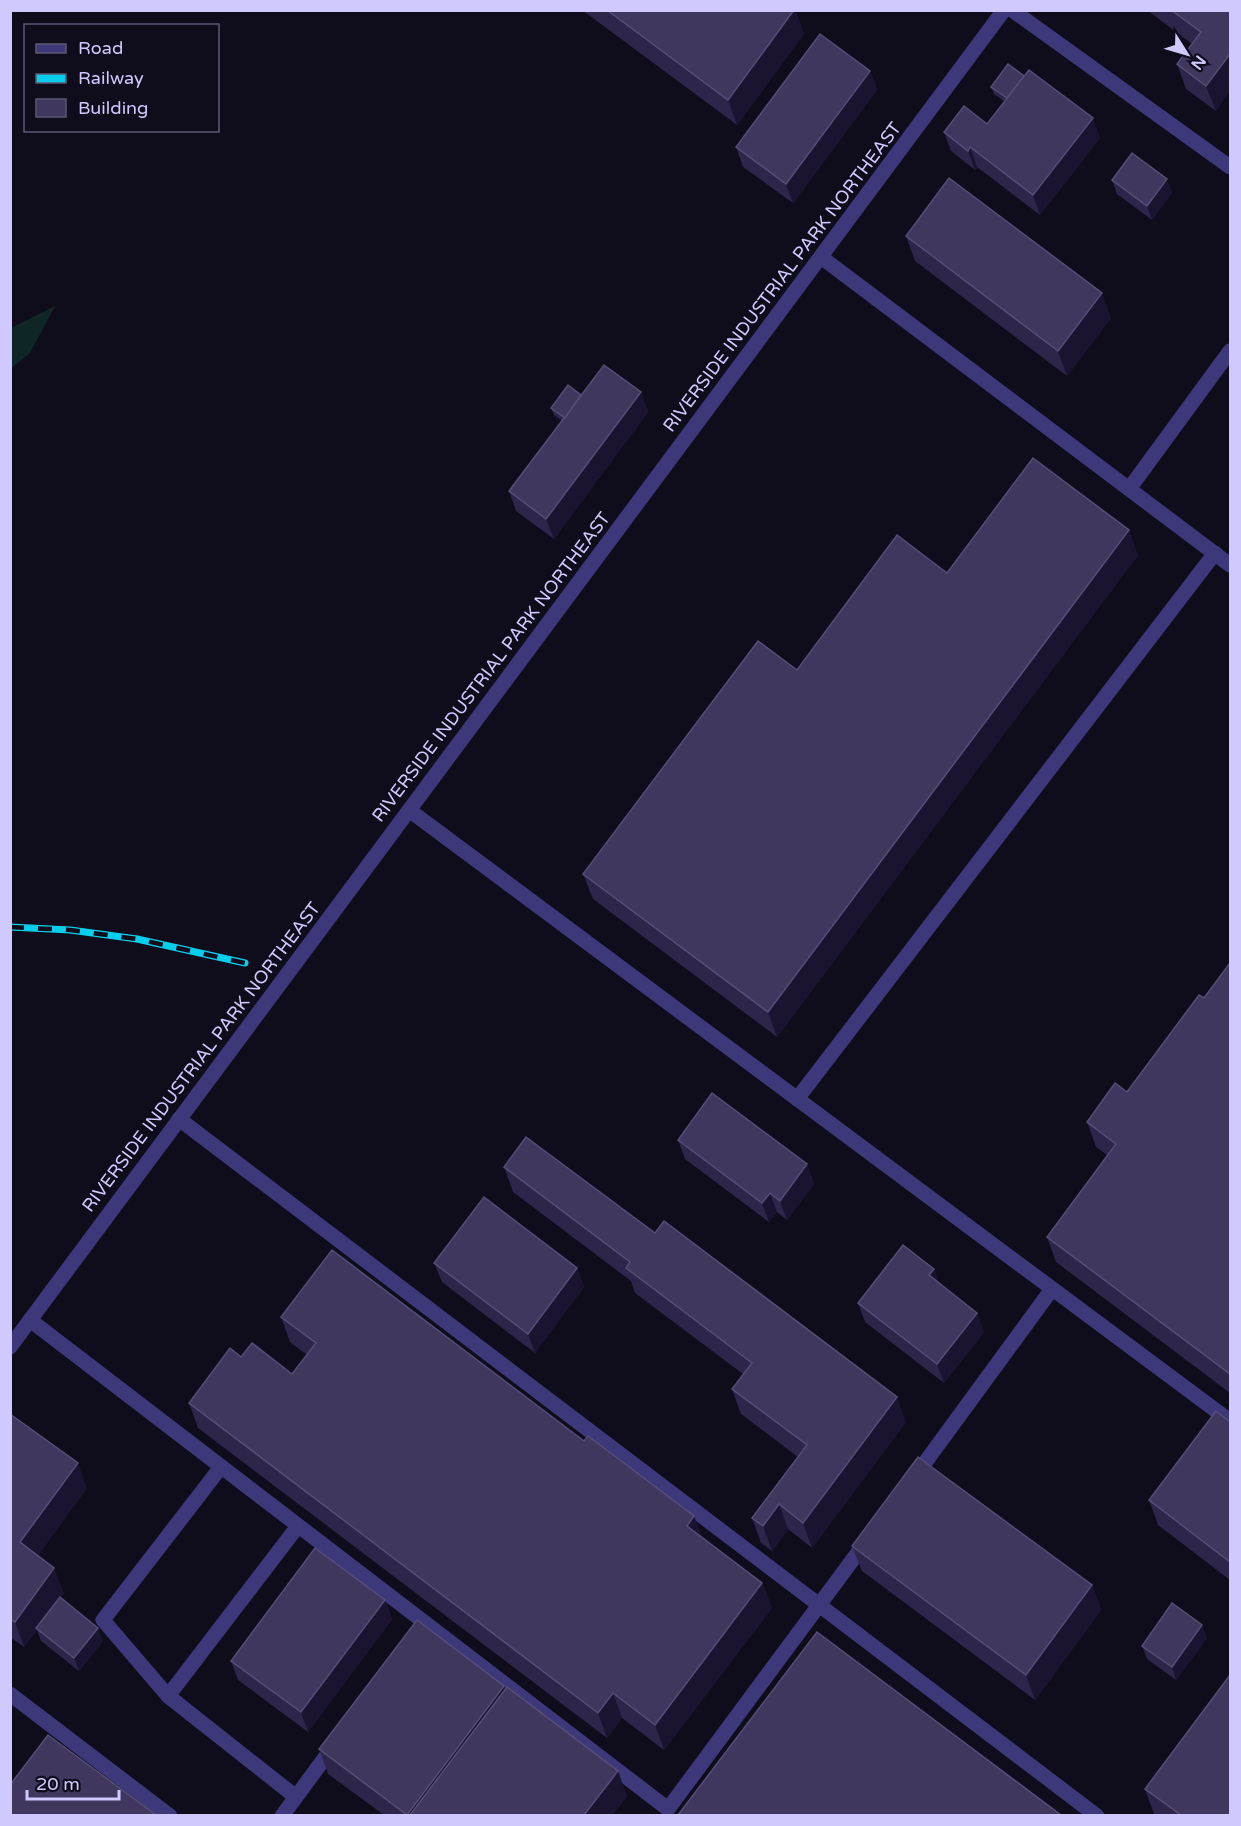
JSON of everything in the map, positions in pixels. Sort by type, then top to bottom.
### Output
[{"type":"street","name":"RIVERSIDE INDUSTRIAL PARK NORTHEAST","points":[[10,1347],[1004,10]]},
{"type":"street","points":[[1012,10],[1230,167]]},
{"type":"street","points":[[821,257],[1230,564]]},
{"type":"street","points":[[1129,489],[1230,351]]},
{"type":"street","points":[[797,1099],[1215,553]]},
{"type":"street","points":[[409,810],[1230,1421]]},
{"type":"street","points":[[179,1119],[1097,1815]]},
{"type":"street","points":[[905,1490],[1052,1288]]},
{"type":"street","points":[[30,1320],[298,1526],[422,1628],[665,1812],[876,1528]]},
{"type":"street","points":[[221,1467],[103,1620],[168,1696],[296,1797]]},
{"type":"street","points":[[168,1696],[298,1526]]},
{"type":"street","points":[[10,1694],[170,1815]]},
{"type":"street","points":[[282,1815],[344,1733]]},
{"type":"green space","points":[[55,306],[30,353],[11,368],[11,328]]},
{"type":"building","points":[[607,10],[794,10],[728,100]]},
{"type":"building","points":[[1171,10],[1230,10],[1230,54],[1206,86],[1177,64],[1201,32]]},
{"type":"building","points":[[820,34],[870,71],[786,184],[736,147]]},
{"type":"building","points":[[1008,64],[1024,76],[1007,98],[991,87]]},
{"type":"building","points":[[1029,70],[1093,118],[1033,195],[970,147],[968,151],[944,132],[964,106],[987,124]]},
{"type":"building","points":[[1132,153],[1167,179],[1147,206],[1112,180]]},
{"type":"building","points":[[949,178],[1102,293],[1058,351],[906,236]]},
{"type":"building","points":[[604,365],[641,392],[546,519],[509,491]]},
{"type":"building","points":[[568,385],[581,395],[565,418],[551,408]]},
{"type":"building","points":[[1033,458],[1129,530],[768,1012],[583,874],[758,641],[797,670],[897,535],[947,573]]},
{"type":"building","points":[[1230,963],[1230,1374],[1047,1237],[1116,1144],[1087,1122],[1115,1083],[1127,1092],[1199,995],[1204,998]]},
{"type":"building","points":[[712,1093],[807,1164],[780,1201],[770,1193],[762,1203],[678,1140]]},
{"type":"building","points":[[526,1137],[655,1233],[664,1221],[897,1397],[803,1523],[779,1504],[763,1526],[752,1518],[807,1445],[732,1389],[752,1363],[626,1268],[630,1262],[504,1167]]},
{"type":"building","points":[[484,1197],[577,1268],[528,1334],[434,1263]]},
{"type":"building","points":[[903,1245],[934,1269],[929,1275],[977,1313],[937,1364],[858,1303]]},
{"type":"building","points":[[332,1250],[584,1441],[588,1436],[694,1516],[687,1526],[762,1583],[655,1725],[613,1693],[598,1713],[189,1403],[230,1348],[241,1357],[252,1343],[292,1374],[316,1343],[281,1317]]},
{"type":"building","points":[[1216,1411],[1230,1422],[1230,1562],[1149,1500]]},
{"type":"building","points":[[10,1414],[78,1463],[20,1542],[54,1568],[15,1622],[10,1619]]},
{"type":"building","points":[[918,1457],[1092,1585],[1026,1675],[852,1546]]},
{"type":"building","points":[[315,1548],[385,1600],[301,1712],[231,1661]]},
{"type":"building","points":[[60,1597],[98,1628],[74,1658],[36,1628]]},
{"type":"building","points":[[1172,1603],[1202,1625],[1172,1667],[1142,1646]]},
{"type":"building","points":[[417,1620],[504,1686],[407,1815],[319,1749]]},
{"type":"building","points":[[817,1632],[1061,1815],[678,1815]]},
{"type":"building","points":[[1230,1675],[1230,1815],[1181,1815],[1145,1789]]},
{"type":"building","points":[[507,1687],[618,1771],[584,1815],[410,1815]]},
{"type":"building","points":[[48,1735],[156,1815],[10,1815],[10,1785]]},
{"type":"railway","points":[[10,927],[70,930],[137,939],[245,963]]}]
